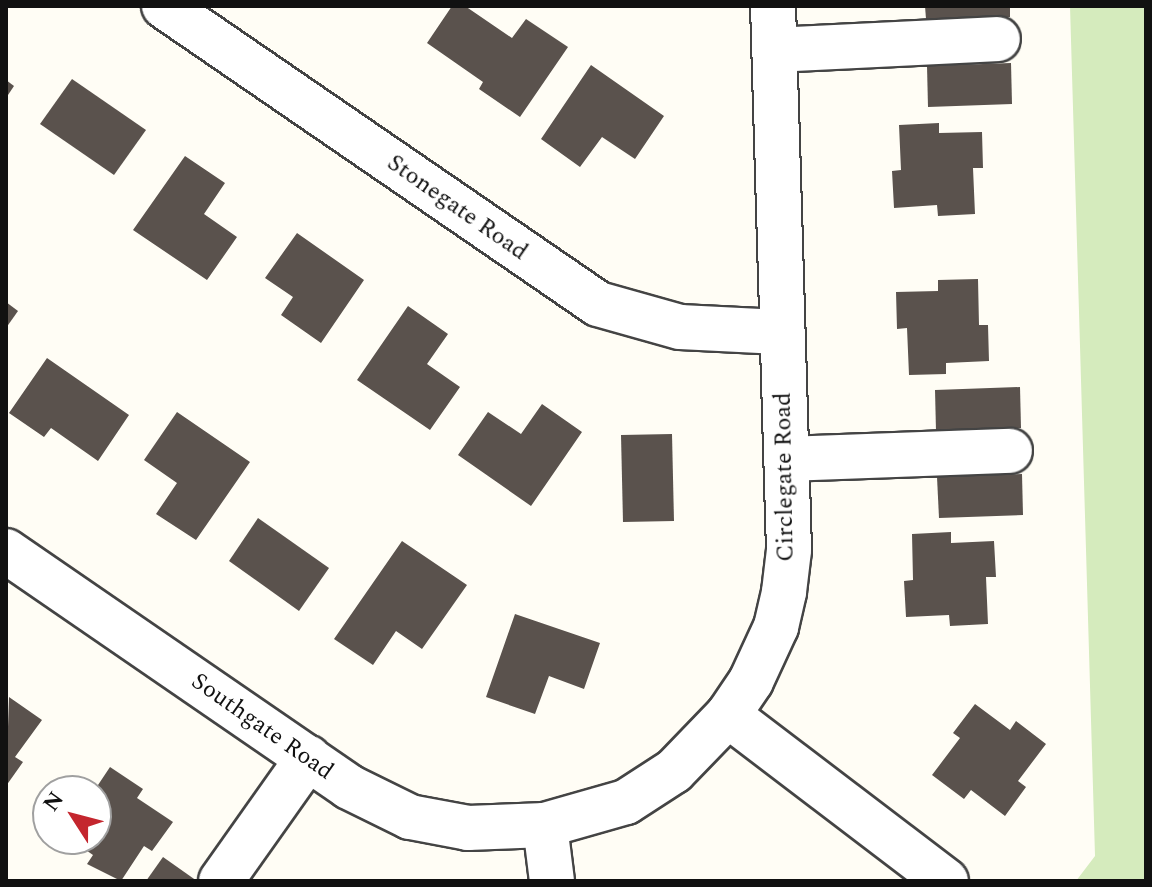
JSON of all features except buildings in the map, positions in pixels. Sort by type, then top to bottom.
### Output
[{"type":"street","name":"Stonegate Road","points":[[164,6],[598,304],[680,327],[780,332]]},
{"type":"street","name":"Circlegate Road","points":[[545,825],[597,813],[637,795],[674,771],[728,715],[765,657],[776,627],[789,550],[780,332],[773,6]]},
{"type":"street","points":[[775,50],[998,39]]},
{"type":"street","points":[[787,459],[1010,451]]},
{"type":"street","name":"Southgate Road","points":[[6,551],[359,793],[410,817],[468,828],[545,825]]},
{"type":"street","points":[[728,715],[946,881]]},
{"type":"street","points":[[221,881],[308,758]]},
{"type":"street","points":[[545,825],[552,881]]},
{"type":"green space","points":[[1070,6],[1146,6],[1146,881],[1076,881],[1095,856]]}]
